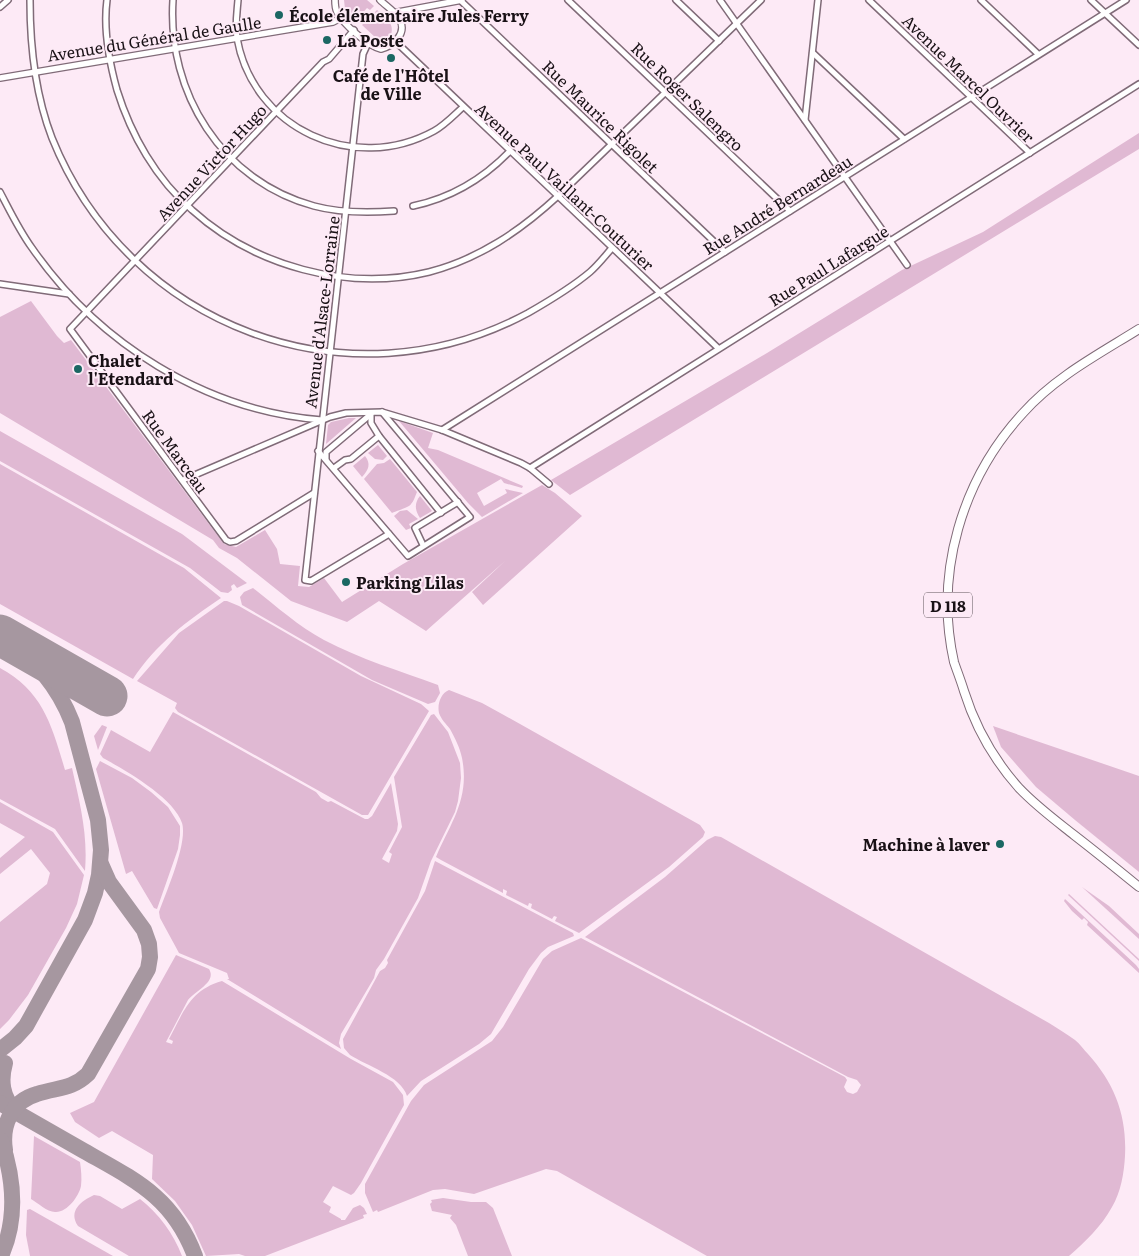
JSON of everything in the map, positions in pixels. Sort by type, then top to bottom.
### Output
[{"type":"main road","name":"D 118","points":[[1139,329],[1050,387],[1006,432],[982,470],[964,508],[952,555],[948,598],[949,629],[954,662],[969,708],[992,752],[1019,788],[1037,805],[1139,887]]},
{"type":"street","points":[[0,8],[8,0]]},
{"type":"street","points":[[30,0],[30,30],[35,72],[48,124],[67,170],[82,197],[97,218],[135,261],[159,282],[191,304],[232,326],[276,341],[330,352],[377,354],[420,350],[467,340],[508,324],[550,301],[590,272],[612,248]]},
{"type":"street","points":[[107,0],[109,60],[123,110],[139,144],[156,170],[187,206],[233,240],[260,254],[288,265],[338,276],[386,278],[428,272],[462,261],[493,246],[523,226],[558,196],[761,0]]},
{"type":"street","points":[[173,0],[172,28],[178,68],[193,106],[209,131],[233,158],[257,178],[281,193],[316,206],[370,213],[394,211]]},
{"type":"street","points":[[238,0],[237,38],[249,75],[258,90],[277,112],[309,134],[322,140],[353,147],[378,148],[417,139],[436,130],[463,107]]},
{"type":"street","points":[[335,0],[336,9],[342,18],[368,43],[375,48],[381,49],[391,46],[396,42],[399,38],[401,27],[400,20],[381,1]]},
{"type":"street","points":[[394,13],[461,0]]},
{"type":"street","name":"Rue Maurice Rigolet","points":[[461,0],[725,252]]},
{"type":"street","name":"Rue Roger Salengro","points":[[568,0],[790,211]]},
{"type":"street","points":[[676,0],[719,41]]},
{"type":"street","points":[[720,0],[907,264]]},
{"type":"street","points":[[805,120],[818,0]]},
{"type":"street","name":"Avenue Marcel Ouvrier","points":[[869,0],[1030,153]]},
{"type":"street","points":[[981,0],[1038,54]]},
{"type":"street","points":[[1091,0],[1139,45]]},
{"type":"street","name":"Rue André Bernardeau","points":[[442,430],[1126,0]]},
{"type":"street","name":"Avenue du Général de Gaulle","points":[[0,78],[333,22],[342,18]]},
{"type":"street","name":"Avenue Victor Hugo","points":[[70,329],[323,62],[329,59],[354,30]]},
{"type":"street","name":"Avenue Paul Vaillant-Couturier","points":[[396,42],[718,348]]},
{"type":"street","name":"Avenue d'Alsace-Lorraine","points":[[368,43],[364,54],[353,147],[305,580],[311,581],[389,534]]},
{"type":"street","points":[[813,53],[904,139]]},
{"type":"street","name":"Rue Paul Lafargue","points":[[530,468],[1139,84]]},
{"type":"street","points":[[413,206],[447,196],[471,183],[494,167],[510,151]]},
{"type":"street","points":[[0,192],[31,246],[69,294],[113,336],[148,361],[224,399],[294,418],[322,420]]},
{"type":"street","points":[[0,284],[69,294]]},
{"type":"street","name":"Rue Marceau","points":[[70,329],[226,540],[230,542],[236,541],[314,494]]},
{"type":"street","points":[[318,451],[408,556],[470,517],[382,412]]},
{"type":"street","points":[[183,480],[322,420],[346,413],[382,412],[442,430],[530,468],[549,484]]},
{"type":"street","points":[[371,413],[370,423],[379,436],[441,513]]},
{"type":"street","points":[[326,459],[326,452],[371,413]]},
{"type":"street","points":[[334,468],[345,460],[351,459],[379,436]]},
{"type":"street","points":[[423,545],[415,528],[458,502]]},
{"type":"shaded area","points":[[344,0],[367,0],[374,6],[370,10],[367,8],[360,16],[362,19],[359,22],[345,9]]},
{"type":"shaded area","points":[[377,10],[392,27],[391,35],[383,40],[376,38],[362,25],[365,22],[368,24],[376,16],[374,13]]},
{"type":"shaded area","points":[[1139,133],[1139,149],[570,495],[551,480],[767,353],[902,270],[983,232]]},
{"type":"shaded area","points":[[31,301],[64,343],[71,340],[224,544],[236,547],[265,530],[277,549],[280,564],[300,566],[298,586],[309,587],[324,578],[342,602],[403,564],[542,485],[555,493],[582,516],[483,605],[472,592],[505,561],[426,631],[379,601],[347,622],[291,601],[237,558],[219,548],[213,540],[0,413],[0,317]]},
{"type":"shaded area","points":[[356,418],[326,444],[328,425],[331,422]]},
{"type":"shaded area","points":[[399,421],[433,433],[428,448],[438,450],[523,486],[522,488],[504,483],[501,479],[477,493],[484,506],[507,493],[505,489],[523,493],[482,517]]},
{"type":"shaded area","points":[[0,431],[182,534],[247,583],[237,588],[234,584],[231,586],[232,590],[228,593],[221,592],[190,568],[0,461]]},
{"type":"shaded area","points":[[378,445],[387,456],[383,460],[375,459],[368,453]]},
{"type":"shaded area","points":[[365,456],[368,466],[362,477],[353,466]]},
{"type":"shaded area","points":[[390,459],[417,492],[410,505],[392,513],[364,479],[377,464],[384,463]]},
{"type":"shaded area","points":[[0,464],[184,568],[221,598],[196,615],[162,644],[133,679],[0,604]]},
{"type":"shaded area","points":[[420,496],[432,511],[420,518],[416,507]]},
{"type":"shaded area","points":[[407,510],[418,519],[409,524],[411,528],[406,530],[394,516],[400,511]]},
{"type":"shaded area","points":[[253,588],[296,622],[324,640],[366,659],[438,685],[440,693],[435,702],[428,704],[372,680],[242,605],[240,597],[244,592]]},
{"type":"shaded area","points":[[224,601],[239,606],[361,676],[421,704],[429,711],[368,815],[362,815],[178,712],[175,708],[177,703],[137,681],[179,633]]},
{"type":"shaded area","points":[[0,668],[15,677],[36,699],[50,724],[65,770],[72,768],[84,832],[85,871],[55,829],[0,799]]},
{"type":"shaded area","points":[[449,690],[482,703],[700,825],[705,832],[703,837],[669,867],[579,933],[555,921],[557,917],[554,916],[552,919],[531,908],[532,904],[529,903],[528,906],[506,895],[507,891],[503,889],[503,893],[441,860],[436,857],[458,810],[464,773],[462,758],[455,739],[439,713],[440,699]]},
{"type":"shaded area","points":[[173,712],[316,792],[328,802],[331,801],[365,819],[372,816],[391,783],[398,824],[397,831],[382,859],[389,863],[392,854],[389,852],[402,827],[394,777],[431,715],[434,714],[448,732],[460,763],[461,778],[455,812],[431,861],[418,898],[341,1034],[339,1043],[341,1049],[227,979],[229,979],[227,973],[179,953],[160,918],[159,912],[182,843],[182,823],[169,804],[159,795],[136,777],[103,758],[100,754],[111,730],[150,752]]},
{"type":"shaded area","points":[[102,725],[107,727],[98,750],[94,736]]},
{"type":"shaded area","points":[[993,726],[1139,776],[1139,872],[1036,787],[1001,747]]},
{"type":"shaded area","points":[[100,761],[132,778],[151,792],[168,807],[180,826],[178,849],[157,909],[154,908],[132,871],[126,874],[96,769]]},
{"type":"shaded area","points":[[0,802],[53,832],[84,875],[77,904],[66,928],[28,995],[0,1029],[0,922],[47,884],[50,873],[31,849],[0,874],[0,858],[25,837],[0,823]]},
{"type":"shaded area","points":[[715,836],[721,837],[1049,1023],[1075,1040],[1088,1054],[1105,1077],[1117,1101],[1124,1127],[1125,1162],[1120,1189],[1108,1214],[1087,1240],[1069,1256],[707,1256],[557,1171],[546,1169],[474,1194],[445,1189],[433,1190],[378,1212],[377,1210],[373,1212],[365,1193],[365,1184],[411,1101],[424,1085],[492,1041],[503,1027],[543,959],[552,951],[581,938],[845,1077],[847,1080],[844,1087],[847,1092],[853,1094],[857,1092],[861,1085],[857,1080],[848,1077],[585,937],[665,877],[707,840]]},
{"type":"shaded area","points":[[435,861],[573,933],[574,936],[548,947],[541,953],[529,969],[491,1034],[479,1044],[421,1081],[407,1096],[404,1089],[391,1077],[350,1055],[344,1048],[343,1039],[380,971],[388,963],[387,960],[425,891]]},
{"type":"shaded area","points":[[1082,887],[1109,906],[1139,934],[1139,939]]},
{"type":"shaded area","points":[[1068,895],[1139,959],[1139,961]]},
{"type":"shaded area","points":[[1065,899],[1136,965],[1139,973],[1087,925],[1088,922],[1084,918],[1082,920],[1072,911],[1064,901]]},
{"type":"shaded area","points":[[176,955],[209,969],[211,974],[205,986],[188,1000],[166,1042],[172,1044],[173,1041],[169,1039],[183,1012],[195,996],[211,985],[222,981],[351,1059],[393,1082],[403,1095],[404,1105],[354,1193],[351,1195],[333,1186],[323,1202],[331,1207],[329,1212],[341,1220],[345,1220],[353,1208],[360,1205],[367,1214],[363,1215],[364,1218],[265,1256],[245,1256],[239,1254],[206,1256],[192,1225],[175,1201],[152,1179],[153,1155],[112,1131],[99,1138],[75,1122],[70,1113],[94,1102]]},
{"type":"shaded area","points":[[34,1136],[80,1162],[80,1190],[72,1203],[59,1212],[49,1211],[31,1199]]},
{"type":"shaded area","points":[[94,1195],[100,1196],[122,1209],[140,1199],[165,1224],[182,1256],[129,1256],[78,1226],[74,1216],[77,1207]]},
{"type":"shaded area","points":[[443,1198],[486,1202],[493,1208],[512,1256],[468,1256],[456,1225],[450,1218],[452,1215],[432,1211],[431,1200]]},
{"type":"shaded area","points":[[30,1209],[113,1256],[30,1256],[26,1235],[27,1210]]},
{"type":"taxiway","points":[[0,1050],[26,1026],[85,920],[95,893],[101,850],[98,820],[72,722],[60,697],[45,675],[27,656],[5,638]]},
{"type":"taxiway","points":[[5,1150],[4,1141],[7,1123],[15,1108],[28,1097],[70,1086],[88,1074],[148,969],[150,957],[149,944],[144,930],[109,882],[101,864]]},
{"type":"taxiway","points":[[5,1063],[3,1088],[7,1100],[15,1111]]},
{"type":"taxiway","points":[[0,1103],[136,1181],[164,1204],[176,1219],[195,1256]]},
{"type":"taxiway","points":[[1,1140],[9,1169],[12,1213],[10,1227],[1,1256]]},
{"type":"runway","points":[[0,635],[107,696]]},
{"type":"place","name":"École élémentaire Jules Ferry","points":[[279,15]]},
{"type":"place","name":"La Poste","points":[[327,40]]},
{"type":"place","name":"Café de l'Hôtel de Ville","points":[[391,58]]},
{"type":"place","name":"Chalet l'Etendard","points":[[78,369]]},
{"type":"place","name":"Parking Lilas","points":[[346,582]]},
{"type":"place","name":"Machine à laver","points":[[1000,844]]}]
